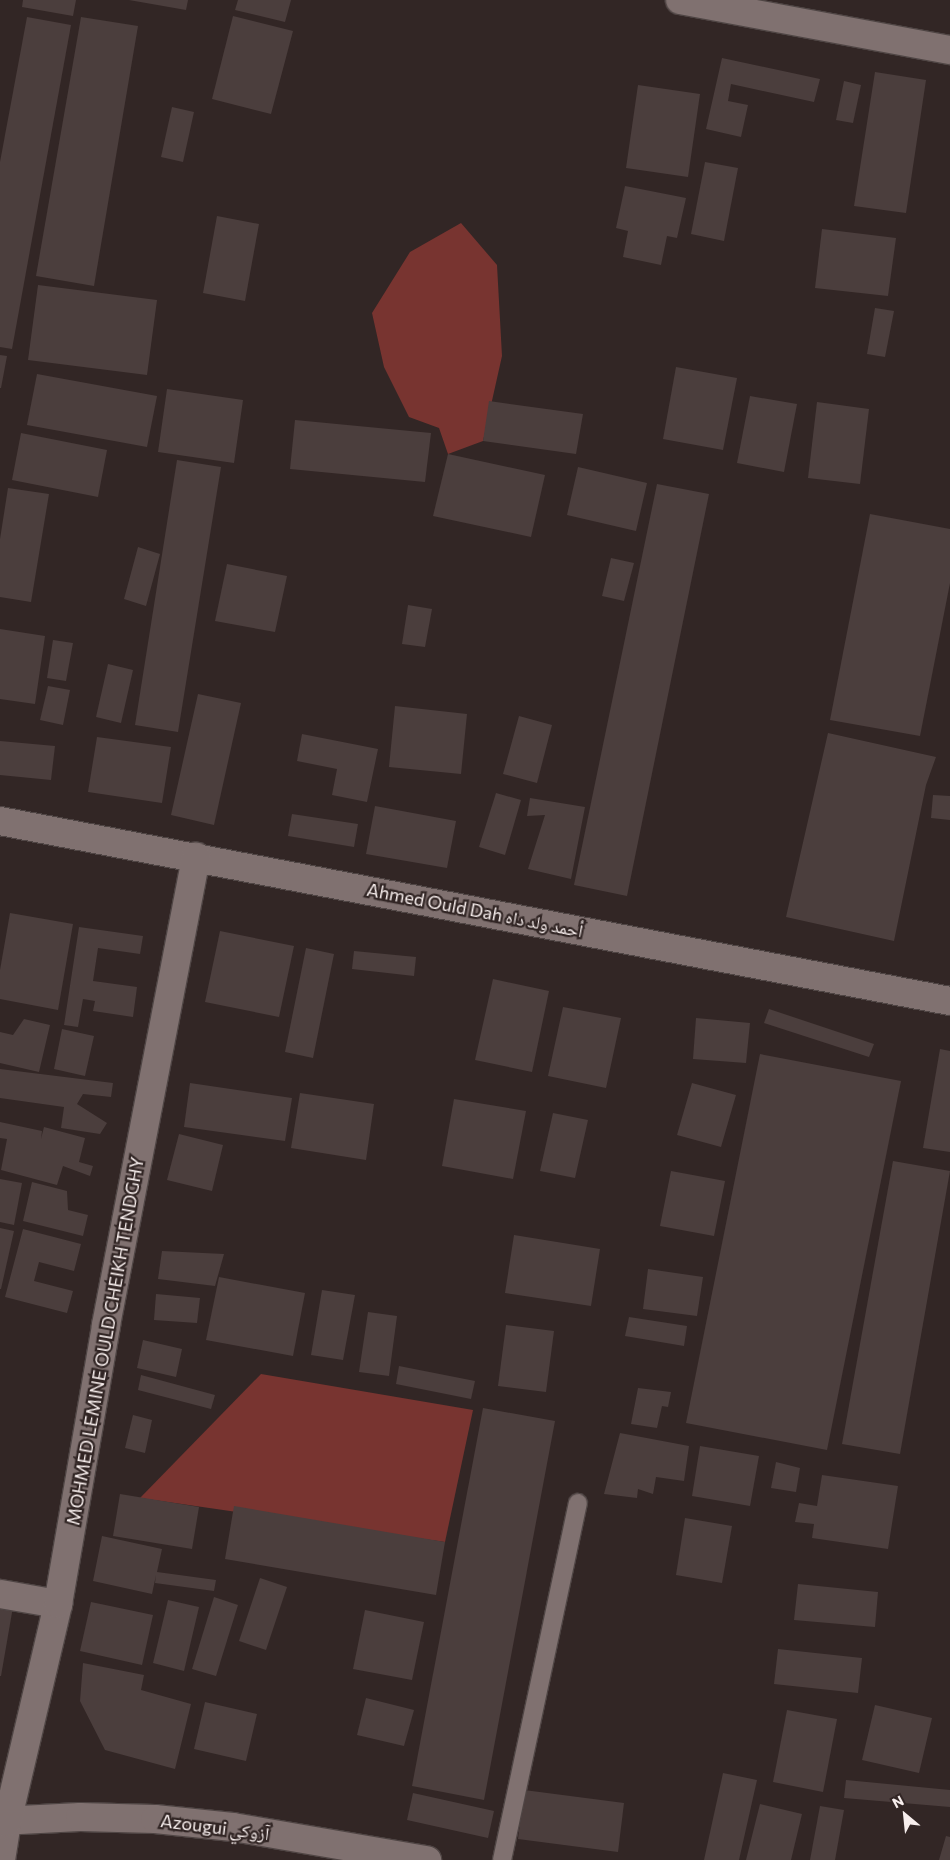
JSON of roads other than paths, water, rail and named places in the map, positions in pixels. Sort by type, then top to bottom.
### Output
[{"type":"street","points":[[680,0],[950,50]]},
{"type":"street","name":"Ahmed Ould Dah أحمد ولد داه","points":[[0,821],[950,1001]]},
{"type":"street","name":"MOHMED LEMINE OULD CHEIKH TENDGHY","points":[[1,1860],[3,1822],[58,1604],[106,1325],[196,857]]},
{"type":"street","points":[[0,1594],[58,1604]]},
{"type":"street","name":"Azougui آزوكي","points":[[3,1822],[80,1817],[155,1819],[233,1826],[424,1860]]},
{"type":"lane","points":[[502,1860],[578,1503]]}]
